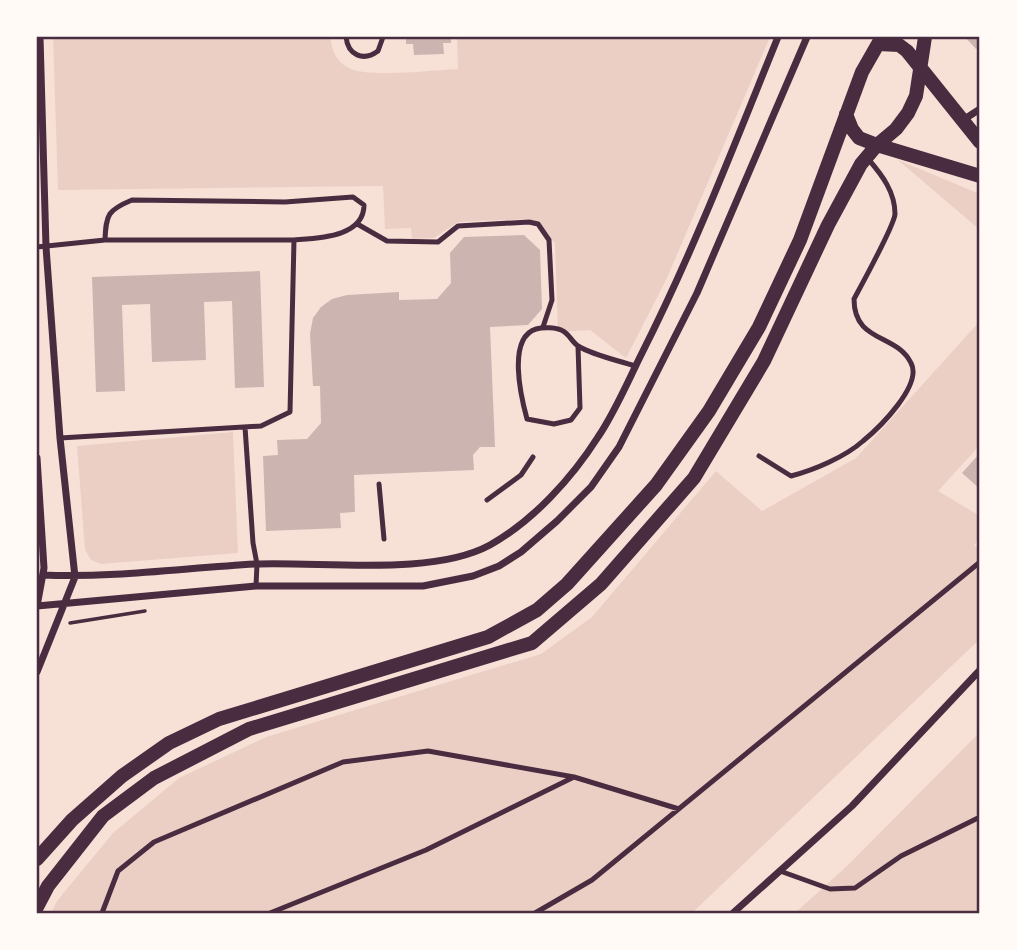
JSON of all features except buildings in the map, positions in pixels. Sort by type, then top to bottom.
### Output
[{"type":"main road","points":[[37,907],[48,886],[103,816],[154,778],[249,729],[532,643],[601,584],[694,478],[764,361],[828,225],[867,157],[896,129],[908,113],[916,96],[925,37]]},
{"type":"main road","points":[[37,859],[72,820],[112,785],[169,743],[219,719],[488,637],[537,610],[567,583],[656,485],[709,411],[759,327],[800,240],[862,72],[880,40],[899,44],[980,142]]},
{"type":"main road","points":[[846,114],[859,138],[980,176]]},
{"type":"street","points":[[37,672],[75,577],[60,438],[46,247],[40,114],[40,37]]},
{"type":"street","points":[[43,575],[75,577],[257,564],[420,564],[466,555],[488,546],[525,519],[573,472],[600,436],[677,283],[778,37]]},
{"type":"street","points":[[37,458],[43,575],[37,606],[256,586],[423,586],[473,576],[499,566],[521,552],[557,521],[591,486],[619,447],[697,293],[807,37]]},
{"type":"street","points":[[961,121],[980,110]]},
{"type":"street","points":[[733,913],[852,806],[980,670]]},
{"type":"lane","points":[[346,37],[349,50],[367,57],[378,51],[383,37]]},
{"type":"lane","points":[[759,456],[791,476],[813,471],[862,443],[904,398],[914,376],[912,364],[902,352],[863,329],[854,312],[855,299],[895,217],[893,199],[883,177],[867,157]]},
{"type":"lane","points":[[37,247],[104,240],[294,240],[325,237],[359,225],[364,216],[364,205],[353,197],[285,202],[132,200],[113,208],[106,220],[104,240]]},
{"type":"lane","points":[[359,225],[387,241],[438,242],[458,226],[529,222],[538,224],[549,240],[552,300],[543,327]]},
{"type":"lane","points":[[60,438],[261,426],[290,412],[294,240]]},
{"type":"lane","points":[[578,346],[579,408],[571,420],[554,424],[527,419],[519,361],[521,342],[532,330],[543,327],[562,330],[578,346],[635,366]]},
{"type":"lane","points":[[245,427],[253,543],[257,564],[256,586]]},
{"type":"lane","points":[[487,500],[522,475],[533,457]]},
{"type":"lane","points":[[379,484],[384,538]]},
{"type":"lane","points":[[535,913],[592,880],[980,562]]},
{"type":"lane","points":[[102,913],[118,871],[153,842],[343,762],[428,751],[574,777],[679,809]]},
{"type":"lane","points":[[270,913],[426,850],[574,777]]},
{"type":"lane","points":[[780,871],[830,889],[855,888],[901,856],[980,817]]},
{"type":"path","points":[[57,623],[82,622],[155,609]]},
{"type":"shaded area","points":[[53,37],[330,37],[335,55],[349,68],[385,73],[458,69],[457,37],[770,37],[667,278],[626,358],[590,330],[558,332],[555,243],[530,219],[458,222],[434,238],[412,239],[411,228],[385,229],[383,186],[58,190]]},
{"type":"shaded area","points":[[898,160],[980,194],[980,230]]},
{"type":"shaded area","points":[[980,321],[980,445],[938,491],[980,516],[980,536],[974,546],[980,547],[980,639],[692,913],[51,913],[57,901],[113,833],[179,778],[266,737],[541,654],[592,617],[716,471],[762,511],[856,458]]},
{"type":"shaded area","points":[[233,432],[238,553],[101,564],[91,560],[85,550],[77,446]]},
{"type":"shaded area","points":[[980,732],[980,913],[795,913],[846,867]]}]
